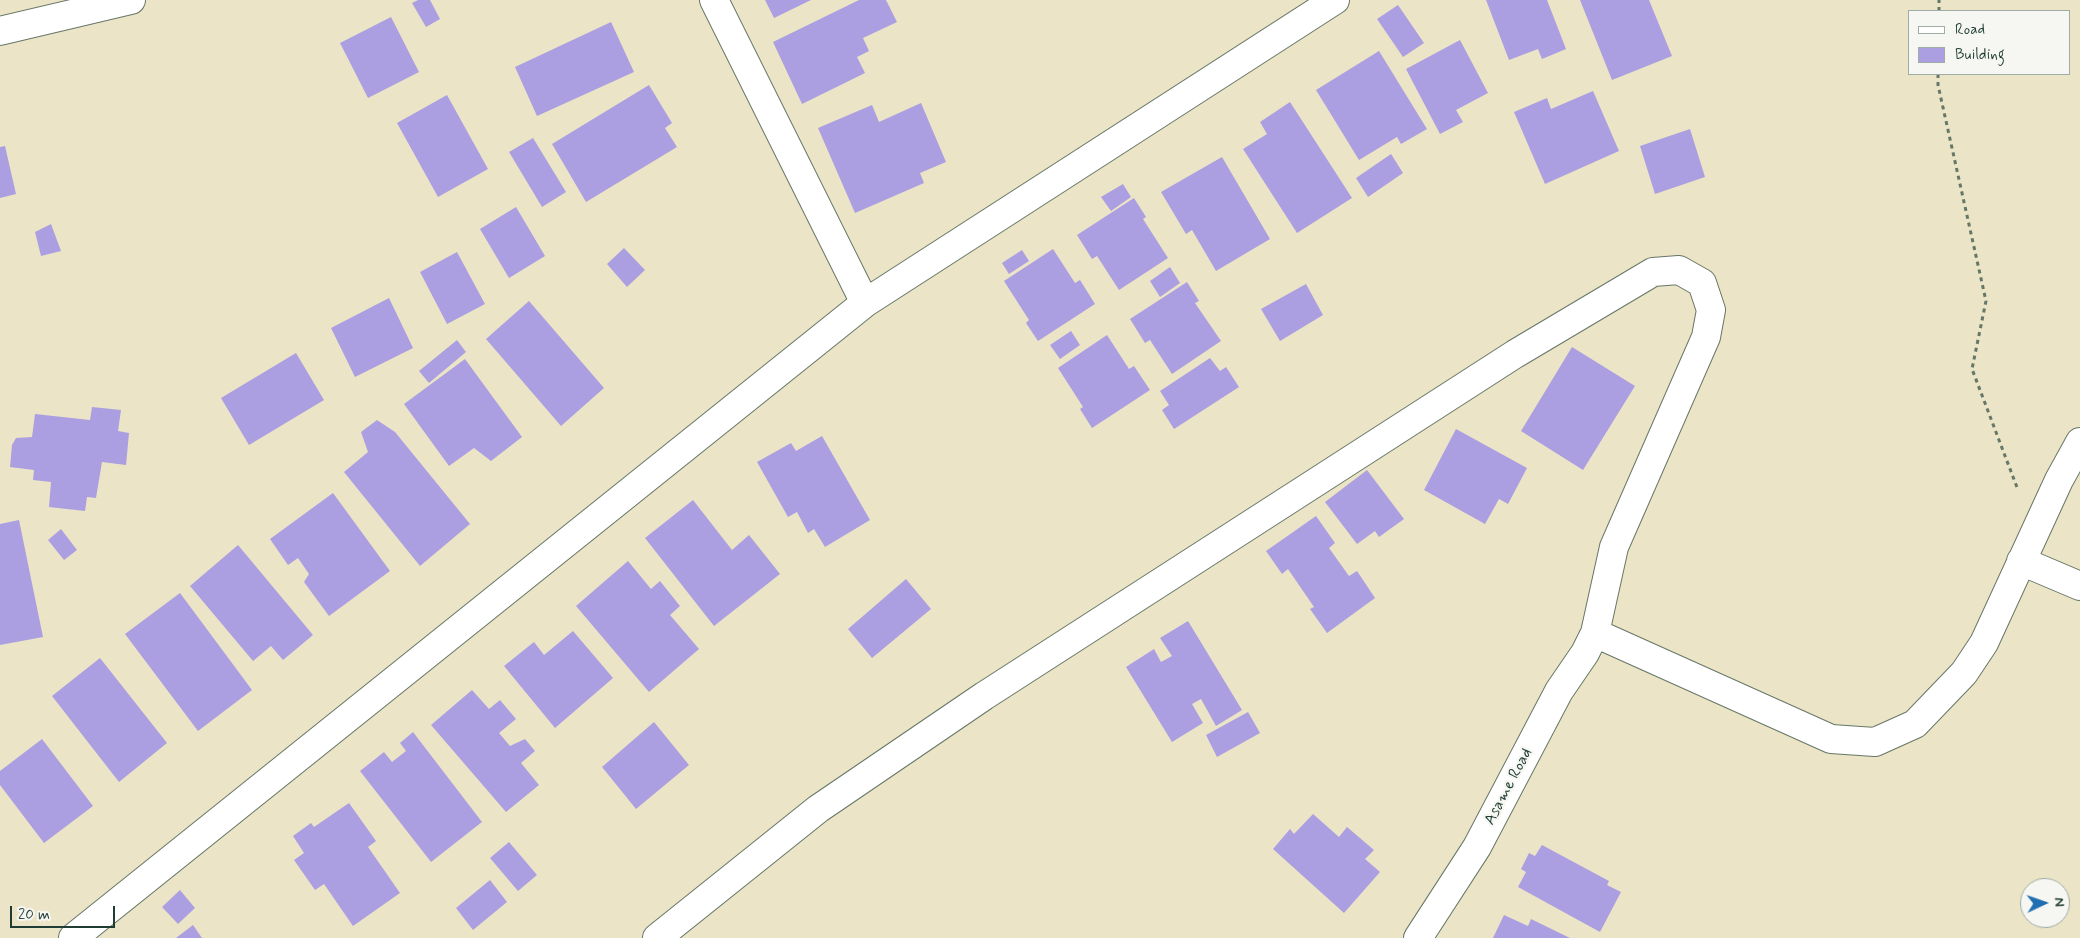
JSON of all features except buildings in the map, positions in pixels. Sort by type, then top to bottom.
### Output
[{"type":"street","points":[[0,31],[131,0]]},
{"type":"street","points":[[714,0],[865,304]]},
{"type":"street","points":[[73,938],[865,304],[1335,0]]},
{"type":"street","name":"Asame Road","points":[[657,938],[818,809],[984,696],[1515,354],[1653,272],[1678,270],[1702,283],[1711,310],[1706,338],[1614,547],[1595,633],[1585,653],[1559,691],[1477,847],[1418,938]]},
{"type":"street","points":[[1595,633],[1830,739],[1875,742],[1916,724],[1964,672],[1984,643],[2059,480],[2080,442]]},
{"type":"street","points":[[2021,561],[2080,586]]},
{"type":"path","points":[[1938,75],[1938,85],[1986,301],[1972,369],[2021,497]]}]
